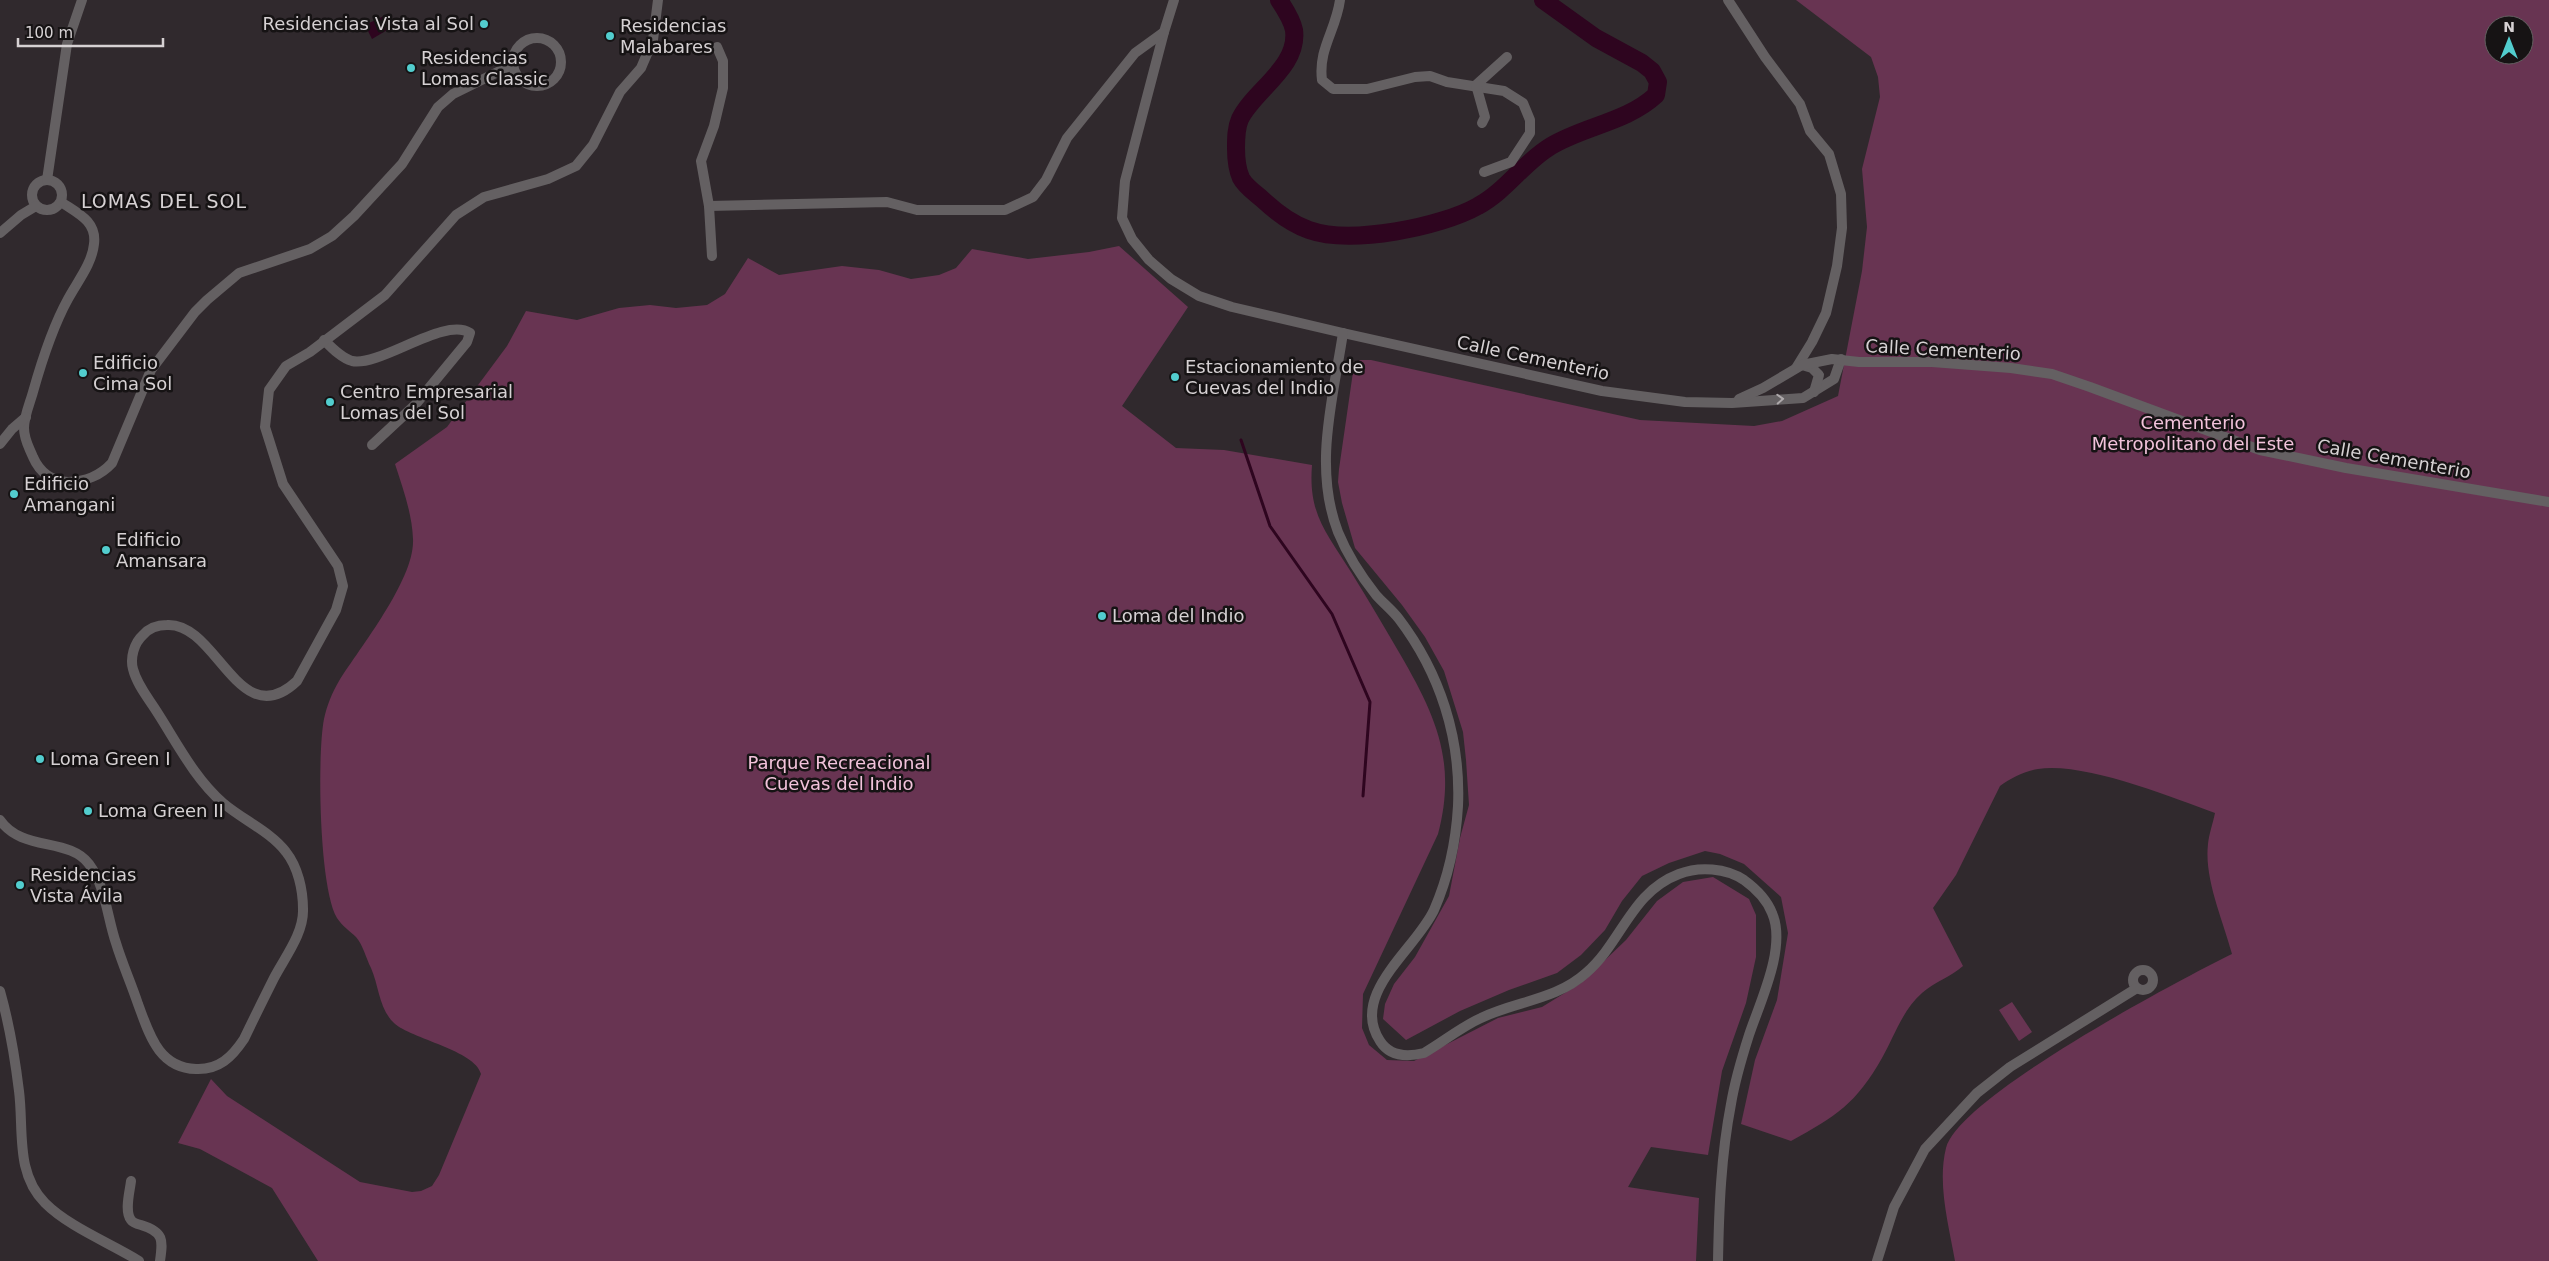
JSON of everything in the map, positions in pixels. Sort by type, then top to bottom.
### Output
[{"type":"street","points":[[47,180],[67,44],[82,0]]},
{"type":"street","points":[[0,820],[12,832],[25,839],[80,854],[91,866],[101,885],[116,943],[147,1031],[161,1054],[180,1066],[198,1069],[217,1066],[234,1054],[244,1039],[299,928],[303,908],[299,878],[292,859],[285,850],[223,803],[203,782],[135,677],[132,658],[138,641],[143,634],[157,626],[173,624],[181,626],[197,638],[235,680],[252,693],[265,696],[289,689],[303,672],[336,610],[343,586],[338,566],[283,484],[265,427],[269,390],[286,366],[385,295],[456,215],[484,197],[548,179],[576,166],[593,145],[620,92],[641,68],[653,40],[658,0]]},
{"type":"street","name":"Calle Cementerio","points":[[1174,0],[1124,188],[1122,218],[1132,239],[1159,270],[1199,296],[1232,307],[1602,391],[1685,402],[1732,403],[1803,398],[1834,379],[1841,359],[1859,362],[1932,362],[2011,368],[2052,374],[2260,450],[2346,468],[2549,502]]},
{"type":"street","points":[[1340,0],[1338,15],[1320,62],[1322,80],[1333,89],[1367,90],[1415,77],[1430,76],[1446,82],[1476,85],[1504,91],[1523,104],[1530,120],[1530,133],[1511,162],[1484,172]]},
{"type":"street","points":[[1728,0],[1765,57],[1800,104],[1810,131],[1829,154],[1841,194],[1842,228],[1837,266],[1826,313],[1799,366]]},
{"type":"street","points":[[709,206],[887,202],[917,210],[1005,210],[1033,197],[1046,180],[1067,138],[1135,53],[1164,32]]},
{"type":"street","points":[[536,37],[551,42],[560,55],[560,71],[549,83],[542,85],[526,84],[520,79],[512,65],[513,57],[521,43],[536,37]]},
{"type":"street","points":[[712,256],[709,206],[701,161],[714,126],[723,88],[723,61],[716,47]]},
{"type":"street","points":[[1476,85],[1507,57]]},
{"type":"street","points":[[61,202],[89,223],[94,234],[94,244],[90,259],[63,309],[40,365],[26,417],[25,439],[39,468],[51,478],[66,482],[82,481],[106,470],[117,455],[152,370],[159,358],[201,306],[220,287],[239,273],[310,249],[332,236],[354,216],[402,164],[438,108],[452,94],[512,65]]},
{"type":"street","points":[[1476,85],[1485,117],[1482,123]]},
{"type":"street","points":[[47,180],[59,185],[62,194],[61,202],[51,210],[45,211],[36,206],[31,198],[32,190],[40,182],[47,180]]},
{"type":"street","points":[[0,234],[21,215],[36,206]]},
{"type":"street","points":[[324,340],[352,361],[370,358],[450,330],[470,333],[467,342],[415,404],[372,446]]},
{"type":"street","points":[[1343,333],[1326,442],[1327,489],[1333,516],[1338,531],[1354,563],[1377,595],[1406,629],[1434,675],[1450,722],[1458,765],[1458,808],[1447,874],[1432,912],[1412,944],[1387,973],[1377,992],[1373,1014],[1376,1034],[1381,1043],[1394,1054],[1413,1056],[1424,1053],[1482,1017],[1538,999],[1576,982],[1588,972],[1602,955],[1640,900],[1666,880],[1680,873],[1712,869],[1740,878],[1758,892],[1773,914],[1776,944],[1772,968],[1745,1048],[1732,1101],[1720,1190],[1718,1261]]},
{"type":"street","points":[[1732,403],[1763,388],[1799,366],[1818,360],[1841,359]]},
{"type":"street","points":[[1799,366],[1812,368],[1819,375],[1819,380],[1813,393]]},
{"type":"street","points":[[0,444],[12,429],[26,417]]},
{"type":"street","points":[[1877,1261],[1894,1207],[1925,1149],[1977,1092],[2010,1066],[2137,988]]},
{"type":"street","points":[[0,991],[19,1092],[25,1170],[33,1188],[50,1207],[66,1219],[139,1261]]},
{"type":"street","points":[[131,1181],[129,1218],[133,1222],[150,1227],[159,1234],[162,1246],[160,1261]]},
{"type":"green space","name":"Cementerio Metropolitano del Este","points":[[1796,0],[2549,0],[2549,1261],[1955,1261],[1945,1205],[1943,1176],[1946,1148],[1960,1126],[1989,1099],[2074,1041],[2167,988],[2232,954],[2211,885],[2209,871],[2208,844],[2215,813],[2127,782],[2079,771],[2057,768],[2038,769],[2018,775],[2000,786],[1956,875],[1933,908],[1963,966],[1927,989],[1909,1007],[1882,1058],[1854,1098],[1833,1116],[1791,1141],[1741,1124],[1755,1060],[1777,1000],[1788,933],[1781,897],[1744,864],[1720,854],[1705,851],[1669,863],[1642,876],[1622,901],[1605,930],[1581,955],[1557,973],[1509,990],[1460,1011],[1406,1040],[1383,1019],[1385,1004],[1394,984],[1415,957],[1449,896],[1460,838],[1469,805],[1463,732],[1444,671],[1425,637],[1402,605],[1355,548],[1342,503],[1338,482],[1339,469],[1354,365],[1360,360],[1371,360],[1640,420],[1754,426],[1782,421],[1838,396],[1862,271],[1867,227],[1862,169],[1880,97],[1878,77],[1871,57]]},
{"type":"green space","name":"Parque Recreacional Cuevas del Indio","points":[[1119,246],[1188,307],[1122,406],[1176,448],[1224,450],[1312,465],[1313,497],[1321,523],[1413,677],[1433,719],[1440,740],[1445,784],[1438,834],[1363,994],[1362,1028],[1369,1045],[1387,1060],[1414,1061],[1498,1018],[1542,1007],[1581,983],[1626,940],[1657,901],[1683,882],[1713,877],[1749,899],[1756,915],[1756,957],[1746,1003],[1722,1071],[1708,1155],[1651,1147],[1628,1187],[1699,1198],[1696,1261],[318,1261],[272,1188],[200,1149],[178,1143],[211,1079],[227,1096],[360,1182],[412,1192],[421,1191],[432,1186],[439,1175],[481,1074],[476,1066],[467,1058],[402,1029],[394,1023],[382,1004],[374,975],[361,944],[337,918],[326,879],[323,851],[320,790],[322,737],[325,714],[334,690],[385,612],[405,573],[411,555],[413,539],[411,520],[395,464],[447,427],[507,346],[526,311],[577,320],[619,308],[650,305],[676,308],[707,305],[725,294],[748,258],[779,275],[842,266],[879,270],[911,279],[939,275],[956,268],[972,249],[1028,259],[1089,252]]},
{"type":"green space","points":[[2012,1002],[2032,1032],[2019,1041],[1999,1010]]},
{"type":"shaded area","points":[[388,14],[394,26],[372,39],[365,25]]},
{"type":"waterway","points":[[1279,0],[1293,26],[1294,43],[1283,67],[1255,98],[1240,119],[1236,141],[1237,160],[1241,178],[1248,187],[1290,221],[1309,230],[1348,236],[1395,232],[1442,221],[1462,214],[1488,200],[1532,160],[1551,146],[1577,133],[1632,112],[1656,95],[1658,82],[1652,71],[1642,63],[1596,38],[1543,0]]},
{"type":"waterway","points":[[1241,440],[1270,526],[1332,614],[1370,702],[1363,796]]},
{"type":"place","name":"Residencias Vista al Sol","points":[[484,24]]},
{"type":"place","name":"Residencias Malabares","points":[[610,36]]},
{"type":"place","name":"Residencias Lomas Classic","points":[[411,68]]},
{"type":"place","name":"Edificio Cima Sol","points":[[83,373]]},
{"type":"place","name":"Estacionamiento de Cuevas del Indio","points":[[1175,377]]},
{"type":"place","name":"Centro Empresarial Lomas del Sol","points":[[330,402]]},
{"type":"place","name":"Edificio Amangani","points":[[14,494]]},
{"type":"place","name":"Edificio Amansara","points":[[106,550]]},
{"type":"place","name":"Loma del Indio","points":[[1102,616]]},
{"type":"place","name":"Loma Green I","points":[[40,759]]},
{"type":"place","name":"Loma Green II","points":[[88,811]]},
{"type":"place","name":"Residencias Vista Ávila","points":[[20,885]]},
{"type":"district","name":"LOMAS DEL SOL","points":[[164,201]]}]
